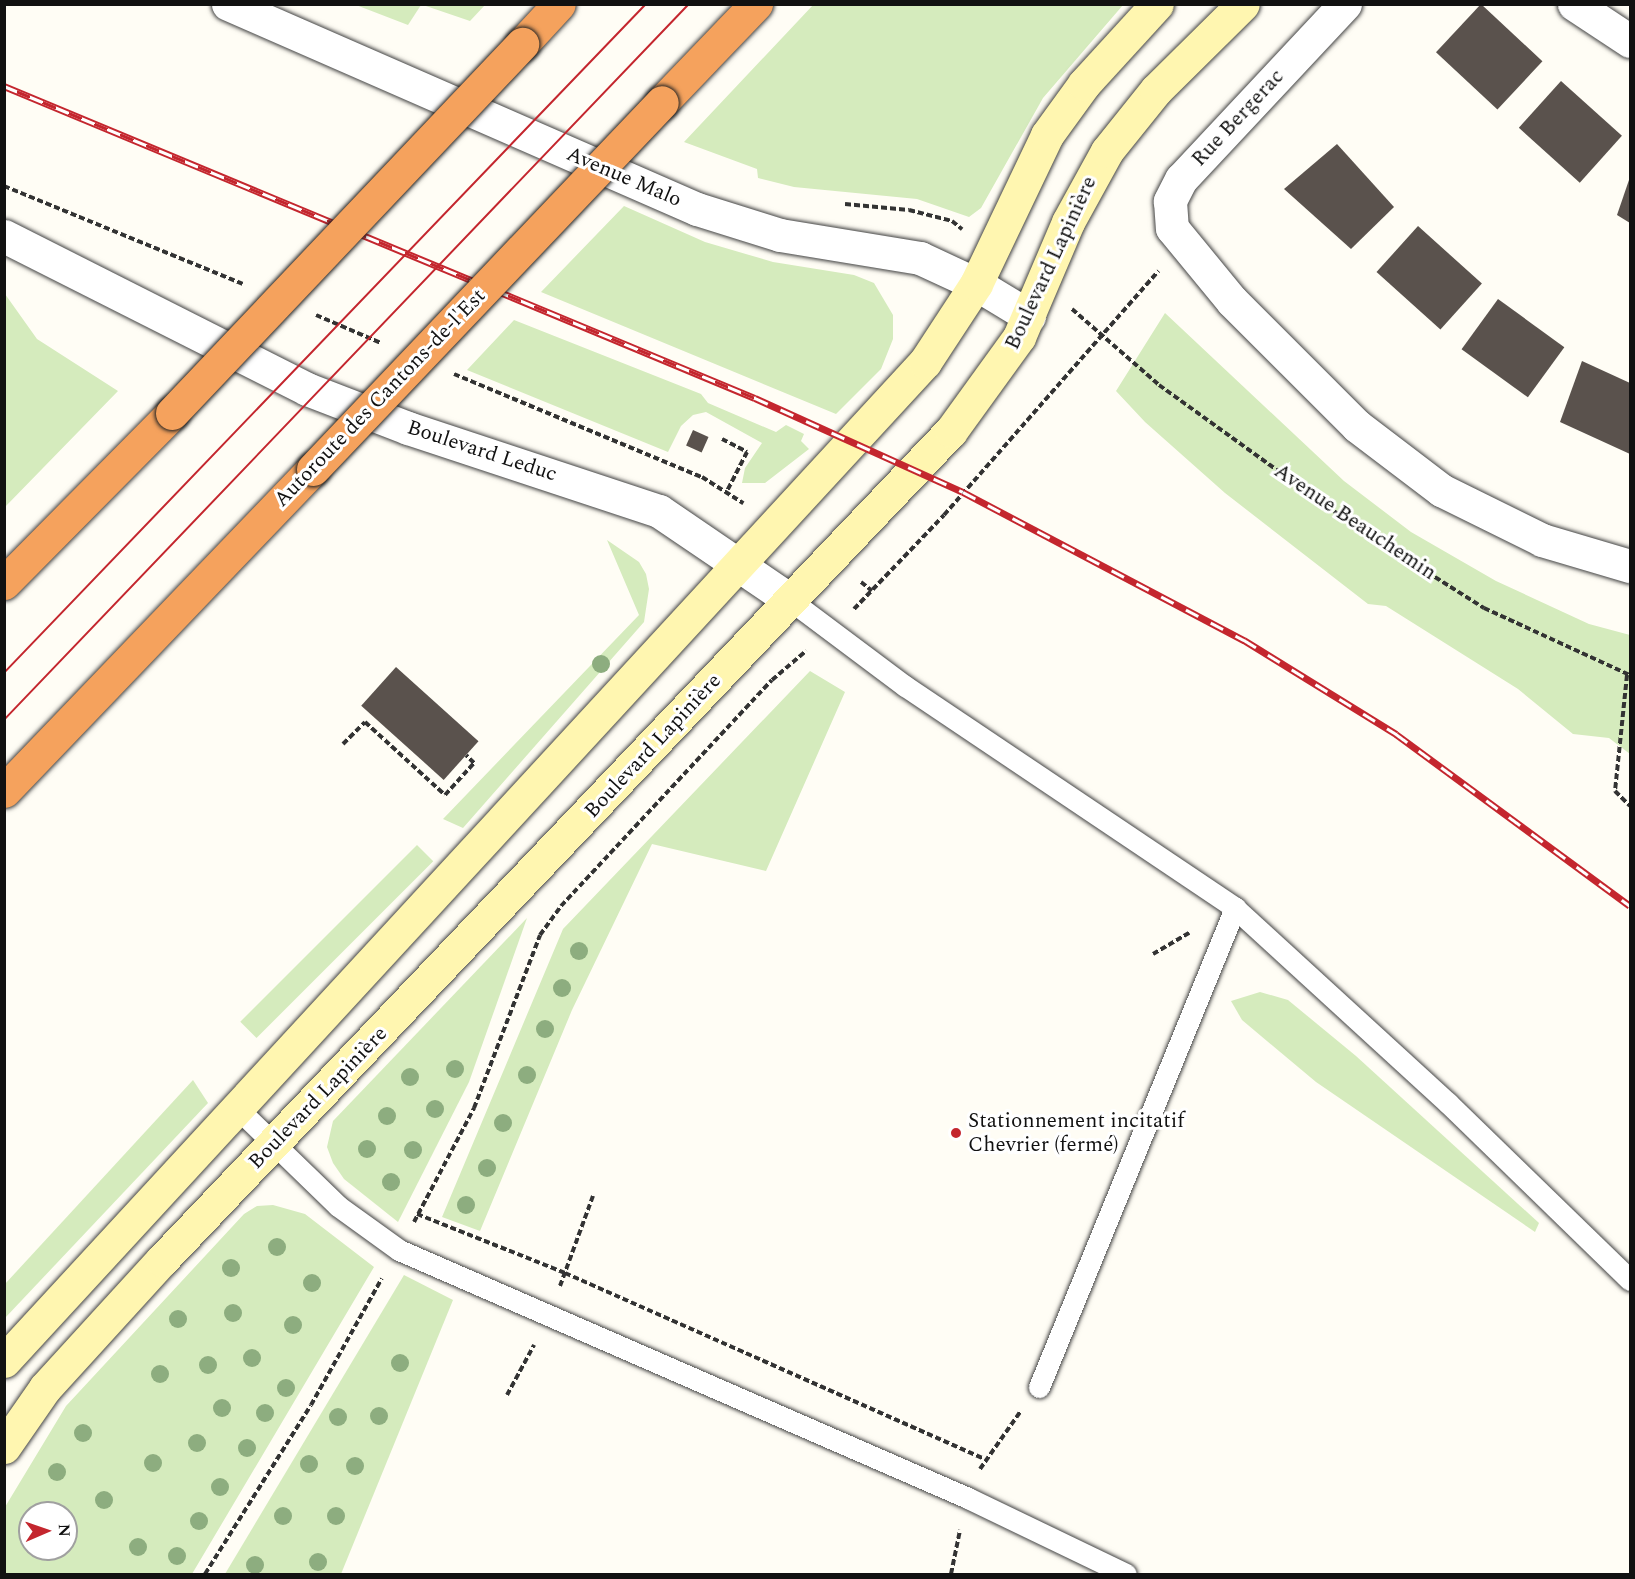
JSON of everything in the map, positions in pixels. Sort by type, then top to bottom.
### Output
[{"type":"highway","points":[[4,583],[171,412],[559,4]]},
{"type":"highway","name":"Autoroute des Cantons-de-l'Est","points":[[4,791],[756,4]]},
{"type":"main road","points":[[4,1361],[237,1108],[417,919],[738,561],[897,394],[942,340],[976,284],[1047,135],[1084,84],[1157,4]]},
{"type":"main road","name":"Boulevard Lapinière","points":[[4,1447],[52,1380],[951,430],[1005,361],[1029,316],[1068,222],[1107,151],[1150,97],[1243,4]]},
{"type":"street","name":"Avenue Malo","points":[[228,4],[708,213],[780,235],[920,258],[976,284],[1029,316]]},
{"type":"street","name":"Rue Bergerac","points":[[1345,4],[1181,179],[1170,201],[1170,214],[1184,245],[1232,301],[1357,426],[1441,490],[1542,540],[1630,566]]},
{"type":"street","points":[[1575,4],[1630,41]]},
{"type":"street","name":"Boulevard Leduc","points":[[4,236],[307,389],[408,428],[642,504],[738,561],[790,600]]},
{"type":"lane","points":[[790,600],[905,686],[1235,908],[1449,1103],[1630,1280]]},
{"type":"lane","points":[[1039,1387],[1235,908]]},
{"type":"lane","points":[[237,1108],[338,1206],[408,1255],[968,1498],[1126,1575]]},
{"type":"path","points":[[4,186],[250,287]]},
{"type":"path","points":[[872,591],[1157,272]]},
{"type":"path","points":[[1064,302],[1101,334]]},
{"type":"path","points":[[304,310],[392,347]]},
{"type":"path","name":"Avenue Beauchemin","points":[[1101,334],[1159,385],[1359,529],[1484,608],[1629,675]]},
{"type":"path","points":[[446,370],[727,491],[747,452],[722,439]]},
{"type":"path","name":"Boulevard Lapinière","points":[[411,1228],[474,1108],[540,935],[561,906],[786,669]]},
{"type":"path","points":[[1629,675],[1615,791],[1630,806]]},
{"type":"path","points":[[343,744],[365,722],[445,795],[474,763],[466,755]]},
{"type":"path","points":[[417,1214],[565,1273],[984,1459],[1039,1387]]},
{"type":"path","points":[[205,1575],[311,1405],[384,1274]]},
{"type":"path","points":[[951,1575],[968,1498]]},
{"type":"green space","points":[[814,4],[1123,5],[1043,98],[981,208],[969,217],[917,199],[794,187],[758,178],[757,169],[684,142]]},
{"type":"green space","points":[[356,5],[421,5],[408,25]]},
{"type":"green space","points":[[423,5],[485,5],[470,21]]},
{"type":"green space","points":[[624,206],[705,242],[773,262],[854,275],[874,283],[893,315],[893,339],[881,369],[836,414],[541,292]]},
{"type":"green space","points":[[5,294],[37,339],[118,391],[5,507]]},
{"type":"green space","points":[[1165,313],[1344,481],[1411,532],[1496,581],[1589,624],[1630,635],[1630,754],[1609,738],[1573,734],[1518,689],[1386,606],[1368,604],[1225,493],[1145,422],[1116,391]]},
{"type":"green space","points":[[514,320],[701,394],[708,403],[776,432],[786,425],[804,434],[801,441],[809,449],[765,483],[742,483],[745,468],[762,443],[706,412],[693,415],[681,426],[668,452],[467,370]]},
{"type":"green space","points":[[607,540],[639,562],[646,574],[649,589],[644,622],[463,828],[443,819],[639,615]]},
{"type":"green space","points":[[810,671],[845,692],[766,871],[652,844],[572,1010],[480,1231],[442,1217],[563,929]]},
{"type":"green space","points":[[417,845],[433,861],[256,1038],[240,1022]]},
{"type":"green space","points":[[527,918],[469,1082],[398,1222],[344,1179],[333,1163],[327,1147],[333,1121]]},
{"type":"green space","points":[[1260,992],[1288,1000],[1356,1056],[1539,1223],[1535,1232],[1316,1082],[1242,1020],[1231,1001]]},
{"type":"green space","points":[[193,1080],[208,1103],[5,1318],[5,1284]]},
{"type":"green space","points":[[273,1205],[305,1214],[374,1267],[192,1574],[5,1574],[5,1507],[66,1406],[244,1214],[257,1206]]},
{"type":"green space","points":[[404,1275],[453,1300],[341,1574],[225,1574]]},
{"type":"building","points":[[1481,4],[1542,61],[1497,110],[1436,52]]},
{"type":"building","points":[[1561,81],[1622,136],[1580,183],[1519,128]]},
{"type":"building","points":[[1337,144],[1394,207],[1351,249],[1284,189]]},
{"type":"building","points":[[1630,177],[1630,223],[1617,215]]},
{"type":"building","points":[[1418,226],[1482,284],[1440,330],[1377,272]]},
{"type":"building","points":[[1498,299],[1564,347],[1528,397],[1462,349]]},
{"type":"building","points":[[1582,361],[1630,383],[1630,454],[1560,422]]},
{"type":"building","points":[[693,430],[709,437],[702,452],[686,446]]},
{"type":"building","points":[[396,667],[478,741],[444,780],[361,706]]},
{"type":"tram line","points":[[4,673],[646,4]]},
{"type":"tram line","points":[[4,720],[689,4]]},
{"type":"railway","points":[[4,86],[755,398],[963,492],[1244,640],[1396,734],[1630,906]]},
{"type":"place","name":"Stationnement incitatif Chevrier (fermé)","points":[[956,1133]]}]
